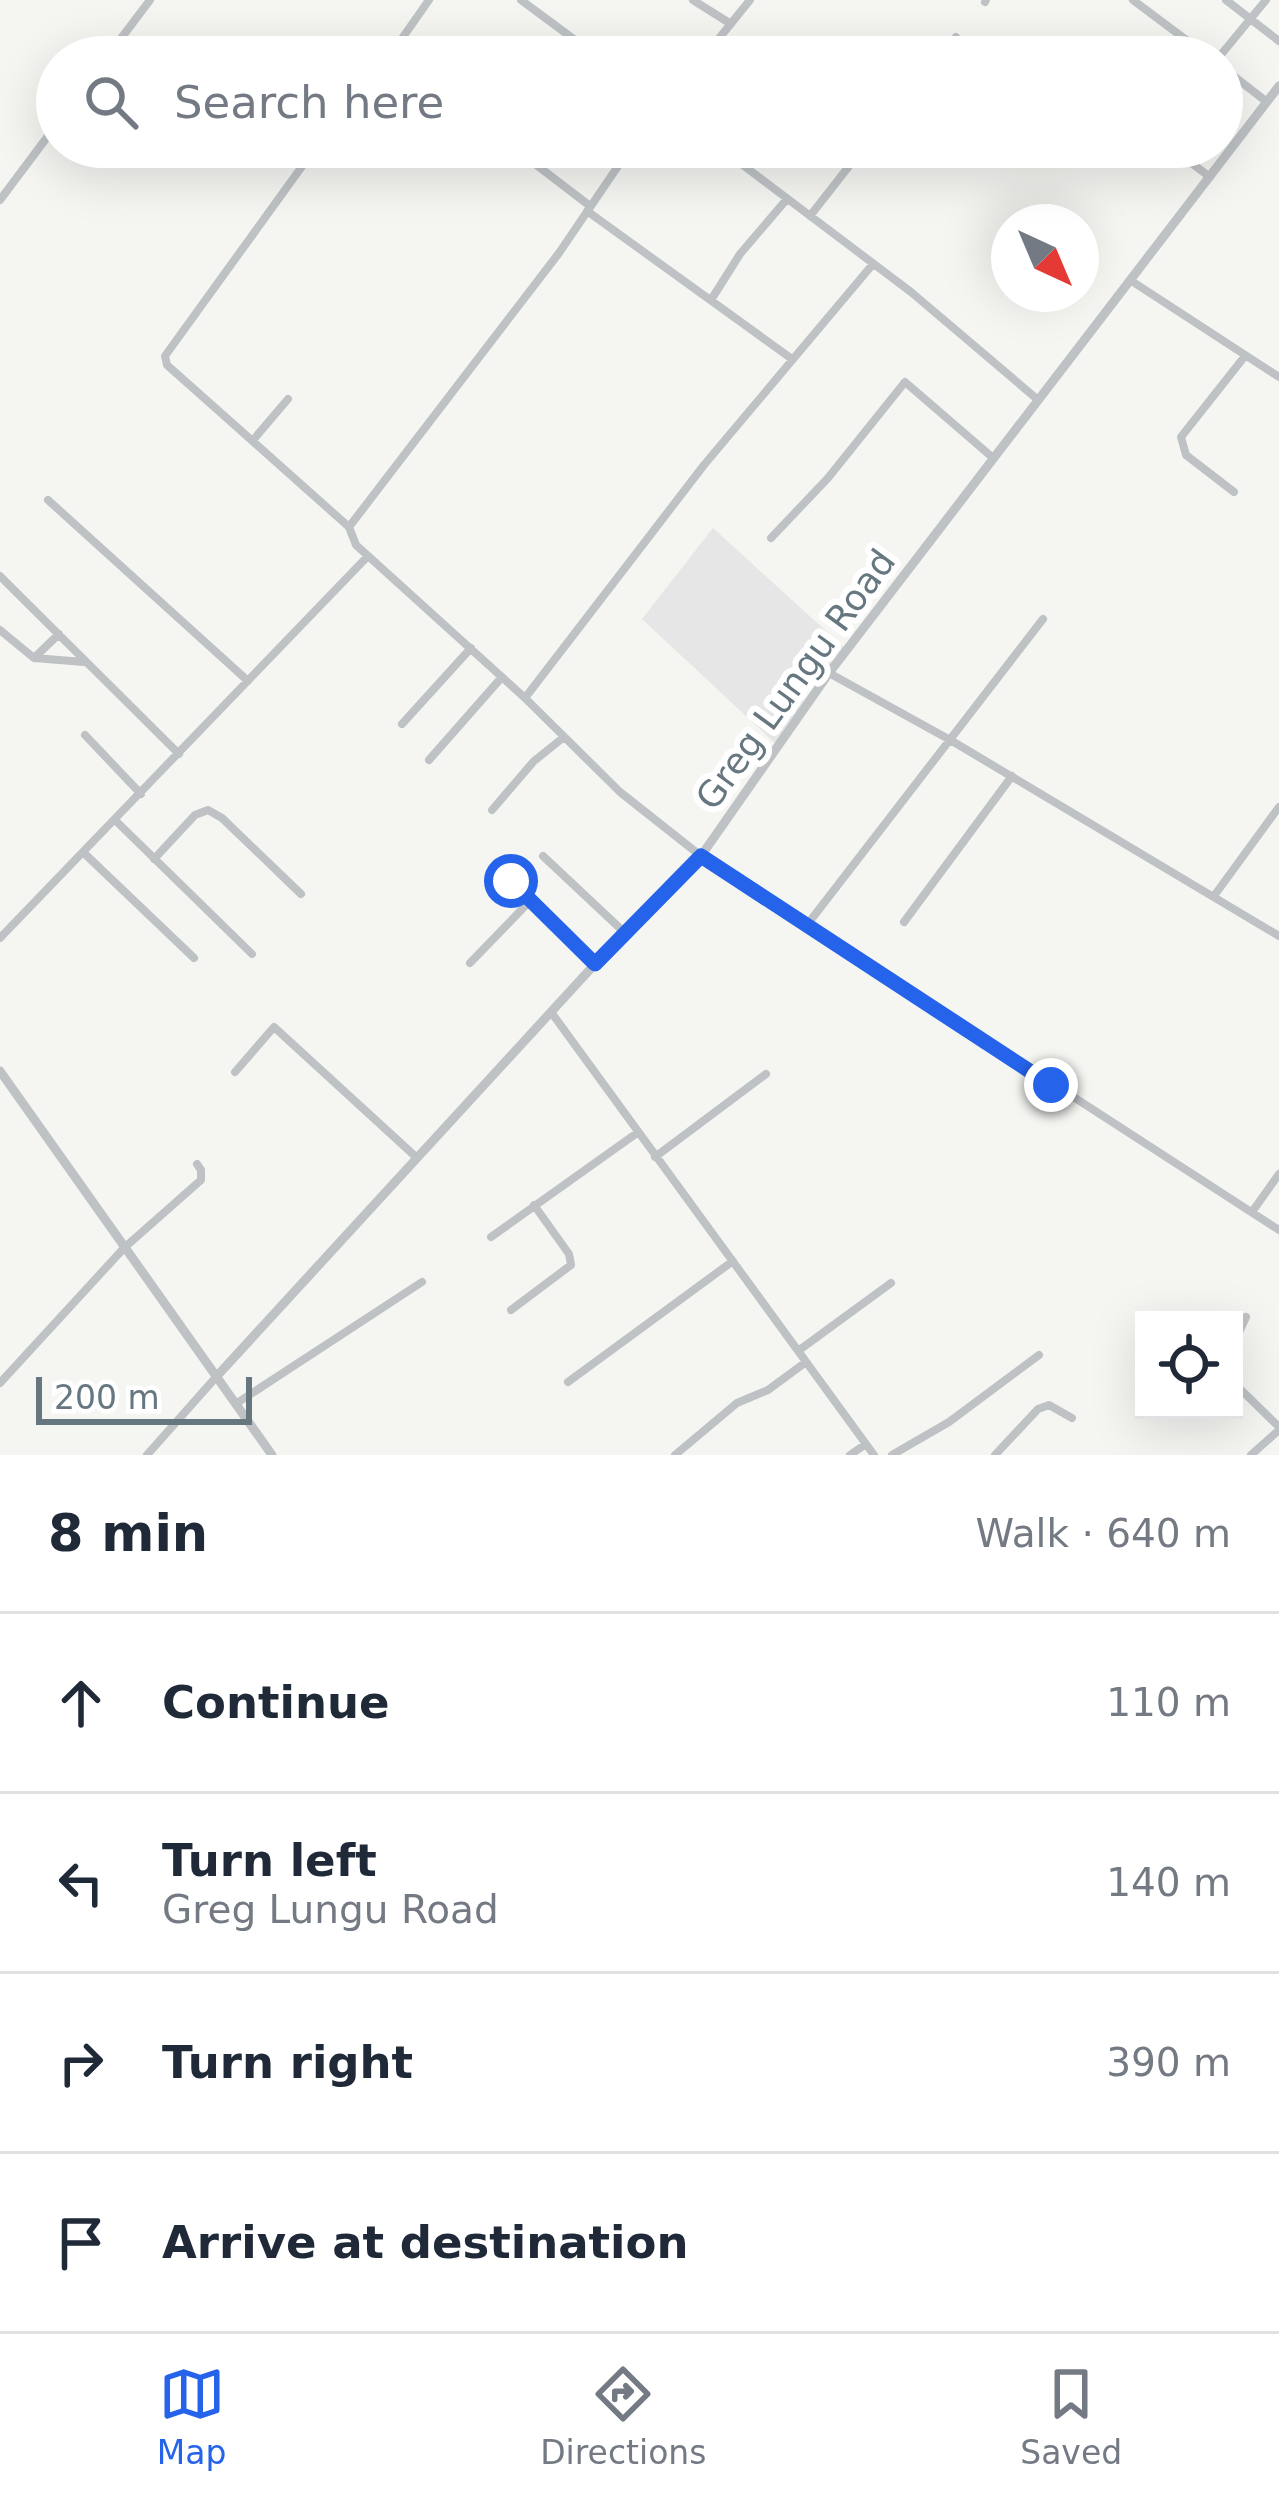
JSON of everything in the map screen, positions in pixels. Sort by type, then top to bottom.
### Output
[{"type":"street","points":[[123,36],[151,0]]},
{"type":"street","points":[[405,36],[429,0]]},
{"type":"street","points":[[521,0],[570,36]]},
{"type":"street","points":[[694,0],[731,24]]},
{"type":"street","points":[[721,36],[750,0]]},
{"type":"street","points":[[1132,0],[1181,36]]},
{"type":"street","points":[[1226,0],[1279,41]]},
{"type":"street","points":[[1237,36],[1266,0]]},
{"type":"street","points":[[1243,83],[1267,102]]},
{"type":"street","name":"Greg Lungu Road","points":[[1243,134],[1279,86]]},
{"type":"street","points":[[0,200],[36,152]]},
{"type":"street","points":[[301,168],[164,360],[349,527],[351,538],[368,556],[620,791],[701,856],[1279,1230]]},
{"type":"street","points":[[538,168],[792,359]]},
{"type":"street","points":[[349,527],[616,168]]},
{"type":"street","points":[[746,168],[1037,398]]},
{"type":"street","points":[[809,216],[847,168]]},
{"type":"street","points":[[1198,168],[1210,177]]},
{"type":"street","name":"Greg Lungu Road","points":[[217,1376],[595,964],[701,856],[829,673],[1217,168]]},
{"type":"street","points":[[711,300],[740,254],[787,199]]},
{"type":"street","points":[[525,698],[704,465],[873,264]]},
{"type":"street","points":[[1128,279],[1279,377]]},
{"type":"street","points":[[1234,492],[1186,455],[1181,437],[1246,356]]},
{"type":"street","points":[[771,538],[828,478],[904,382],[992,457]]},
{"type":"street","points":[[254,439],[288,399]]},
{"type":"street","points":[[48,500],[248,681]]},
{"type":"street","points":[[0,938],[368,556]]},
{"type":"street","points":[[0,576],[179,754]]},
{"type":"street","points":[[806,925],[1043,619]]},
{"type":"street","points":[[0,630],[34,658],[84,662]]},
{"type":"street","points":[[34,658],[59,634]]},
{"type":"street","points":[[402,724],[471,648]]},
{"type":"street","points":[[829,673],[1278,934]]},
{"type":"street","points":[[429,760],[502,677]]},
{"type":"street","points":[[85,735],[141,794]]},
{"type":"street","points":[[492,810],[534,761],[564,737]]},
{"type":"street","points":[[904,922],[1012,776]]},
{"type":"street","points":[[1214,896],[1279,807]]},
{"type":"street","points":[[154,859],[195,814],[208,810],[301,894]]},
{"type":"street","points":[[116,821],[253,954]]},
{"type":"street","points":[[85,854],[194,958]]},
{"type":"street","points":[[543,856],[625,933]]},
{"type":"street","points":[[511,881],[595,964]]},
{"type":"street","points":[[470,963],[530,902]]},
{"type":"street","points":[[551,1012],[874,1455]]},
{"type":"street","points":[[235,1072],[274,1027],[416,1157]]},
{"type":"street","points":[[0,1071],[272,1455]]},
{"type":"street","points":[[655,1157],[766,1074]]},
{"type":"street","points":[[491,1237],[637,1133]]},
{"type":"street","points":[[0,1382],[124,1248],[201,1180],[196,1165]]},
{"type":"street","points":[[1252,1212],[1279,1174]]},
{"type":"street","points":[[511,1310],[571,1265],[569,1254],[534,1205]]},
{"type":"street","points":[[568,1382],[733,1261]]},
{"type":"street","points":[[237,1403],[422,1282]]},
{"type":"street","points":[[799,1352],[891,1282]]},
{"type":"street","points":[[1243,1323],[1246,1317]]},
{"type":"street","points":[[892,1455],[949,1422],[1039,1355]]},
{"type":"street","points":[[675,1455],[737,1403],[768,1390],[806,1362]]},
{"type":"street","points":[[147,1455],[217,1376]]},
{"type":"street","points":[[1243,1392],[1279,1428],[1251,1455]]},
{"type":"street","points":[[994,1455],[1038,1409],[1049,1405],[1072,1418]]},
{"type":"street","points":[[850,1455],[866,1444]]},
{"type":"shaded area","points":[[713,528],[848,651],[822,676],[805,683],[805,699],[777,745],[642,619]]},
{"type":"route","points":[[511,881],[595,964],[701,856],[1051,1085]]}]
